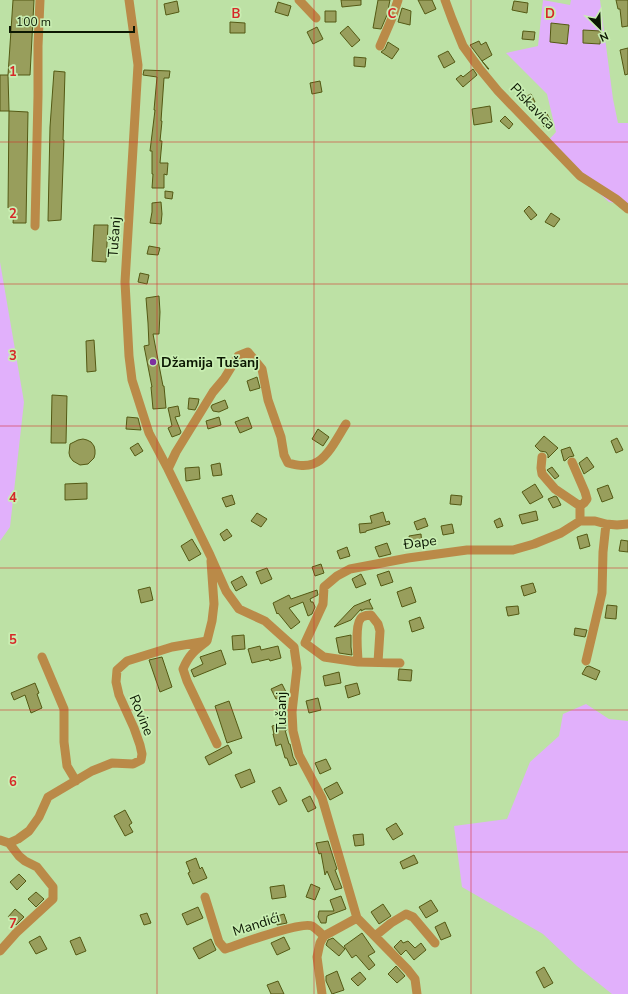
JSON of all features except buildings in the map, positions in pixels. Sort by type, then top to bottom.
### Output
[{"type":"street","points":[[35,226],[40,0]]},
{"type":"street","name":"Tušanj","points":[[130,0],[138,65],[125,282],[129,356],[132,380],[149,433],[210,555],[226,591],[239,609],[265,620],[294,647],[296,668],[292,712],[293,731],[299,755],[322,798],[358,918],[415,979],[417,994]]},
{"type":"street","points":[[299,0],[316,18]]},
{"type":"street","points":[[380,46],[398,0]]},
{"type":"street","name":"Piskavica","points":[[446,0],[463,46],[498,91],[580,176],[616,199],[628,209]]},
{"type":"street","points":[[168,469],[176,452],[213,392],[224,379],[238,356],[248,352],[262,369],[268,400],[280,437],[284,456],[288,463],[298,466],[313,464],[325,456],[346,424]]},
{"type":"street","points":[[542,457],[542,474],[555,489],[580,506]]},
{"type":"street","points":[[572,462],[586,492],[587,499],[580,506]]},
{"type":"street","points":[[580,506],[580,521],[595,521],[617,525],[628,524]]},
{"type":"street","name":"Đape","points":[[305,643],[323,604],[324,587],[337,576],[350,569],[408,558],[467,550],[513,550],[534,544],[561,533],[580,521]]},
{"type":"street","points":[[586,661],[602,593],[606,524]]},
{"type":"street","name":"Tušanj","points":[[207,641],[214,604],[210,555]]},
{"type":"street","points":[[358,662],[358,622],[362,617],[371,615],[378,624],[380,631],[378,662]]},
{"type":"street","points":[[207,641],[192,653],[186,661],[183,670],[217,744]]},
{"type":"street","name":"Rovine","points":[[9,843],[18,839],[29,831],[39,817],[48,797],[92,771],[112,763],[133,764],[141,760],[142,754],[140,745],[119,695],[116,682],[117,670],[127,661],[172,647],[207,641]]},
{"type":"street","points":[[294,647],[305,643],[324,657],[358,662],[400,663]]},
{"type":"street","points":[[42,657],[64,709],[64,742],[67,766],[76,780]]},
{"type":"street","points":[[0,840],[9,843],[19,856],[37,867],[53,887],[53,899],[16,933],[0,951]]},
{"type":"street","name":"Mandići","points":[[205,897],[219,942],[225,949],[292,927],[304,925],[312,926],[324,936]]},
{"type":"street","points":[[375,936],[391,923],[406,914],[414,917],[435,944]]},
{"type":"street","points":[[322,994],[317,957],[320,943],[324,936],[358,918]]},
{"type":"shaded area","points":[[543,0],[570,5],[571,0],[600,0],[613,99],[618,123],[628,123],[628,205],[609,202],[545,144],[556,132],[547,94],[506,53],[538,46]]},
{"type":"shaded area","points":[[0,262],[24,402],[10,527],[0,541]]},
{"type":"shaded area","points":[[586,704],[609,719],[628,721],[628,994],[612,994],[577,966],[543,934],[462,887],[454,826],[507,819],[530,762],[559,736],[563,714]]},
{"type":"place","name":"Džamija Tušanj","points":[[153,362]]}]
